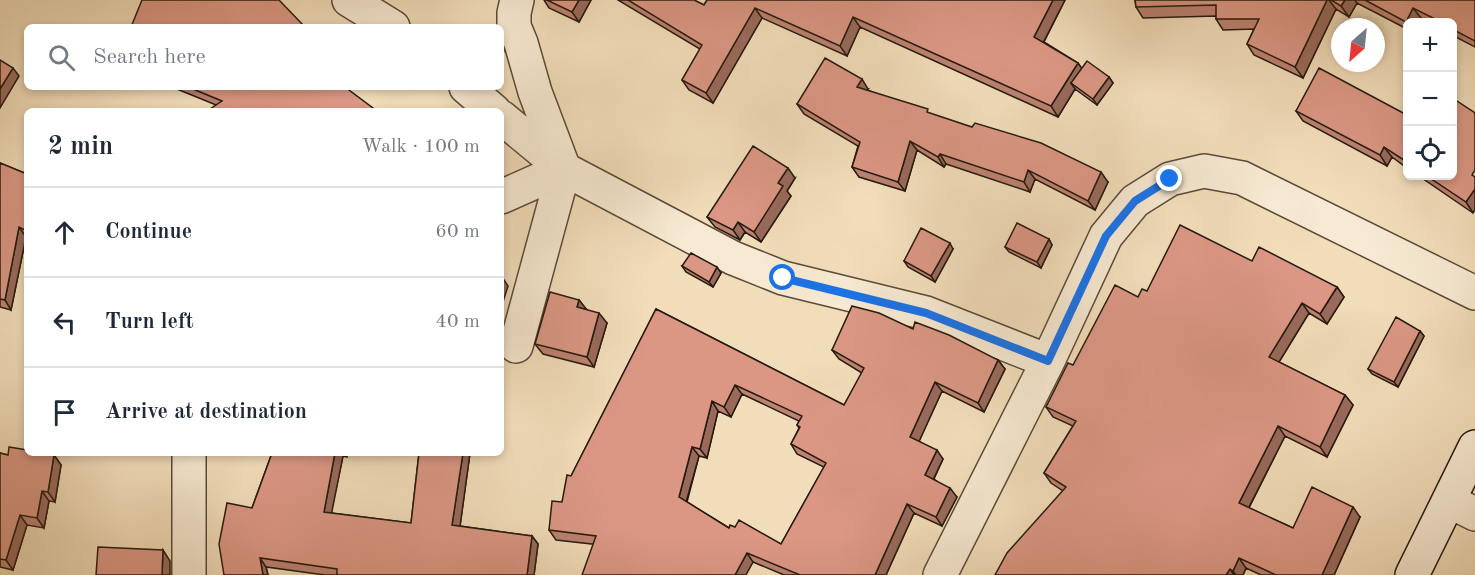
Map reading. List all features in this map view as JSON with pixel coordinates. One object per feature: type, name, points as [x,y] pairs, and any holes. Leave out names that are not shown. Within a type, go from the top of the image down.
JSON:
[{"type":"street","points":[[349,0],[388,24]]},
{"type":"street","points":[[516,346],[564,169],[535,92],[514,26],[517,0]]},
{"type":"street","points":[[470,90],[490,108]]},
{"type":"street","points":[[504,119],[564,169],[733,258],[783,278],[926,313],[1048,361]]},
{"type":"street","points":[[504,196],[564,169]]},
{"type":"street","points":[[940,575],[1048,361],[1106,236],[1135,201],[1170,179],[1204,171],[1242,178],[1475,292]]},
{"type":"street","points":[[1412,575],[1462,507],[1475,447]]},
{"type":"street","points":[[189,456],[189,575]]},
{"type":"building","points":[[142,0],[279,0],[302,24],[132,24]]},
{"type":"building","points":[[547,0],[579,0],[572,12]]},
{"type":"building","points":[[628,0],[694,0],[704,5],[707,0],[1053,0],[1034,37],[1078,63],[1051,106],[853,17],[840,46],[755,8],[706,93],[682,80],[702,45]]},
{"type":"building","points":[[1135,0],[1327,0],[1295,67],[1247,44],[1259,19],[1216,19],[1216,5],[1136,7]]},
{"type":"building","points":[[1331,0],[1345,0],[1341,6]]},
{"type":"building","points":[[1365,0],[1475,0],[1475,41],[1457,32],[1457,18],[1433,18],[1413,8],[1408,18],[1403,18],[1403,20]]},
{"type":"building","points":[[825,58],[862,79],[857,87],[928,109],[927,112],[972,127],[975,123],[1041,143],[1101,172],[1088,201],[1028,170],[1024,182],[940,154],[938,157],[910,141],[898,182],[852,167],[860,142],[797,104]]},
{"type":"building","points":[[0,60],[13,68],[0,89]]},
{"type":"building","points":[[1087,61],[1109,77],[1093,99],[1071,83]]},
{"type":"building","points":[[1319,68],[1403,113],[1403,159],[1384,147],[1380,155],[1296,111]]},
{"type":"building","points":[[195,90],[349,90],[373,108],[212,108],[222,101]]},
{"type":"building","points":[[1457,101],[1475,113],[1475,170],[1472,175],[1475,177],[1475,189],[1466,202],[1433,180],[1457,180]]},
{"type":"building","points":[[753,146],[788,168],[778,183],[783,186],[754,232],[738,222],[733,230],[707,217]]},
{"type":"building","points":[[0,163],[24,173],[24,230],[19,227],[5,300],[0,299]]},
{"type":"building","points":[[1017,223],[1049,239],[1037,262],[1005,247]]},
{"type":"building","points":[[1180,225],[1252,261],[1259,247],[1337,287],[1320,314],[1302,303],[1269,357],[1345,395],[1320,447],[1278,426],[1239,503],[1293,528],[1312,487],[1353,507],[1322,575],[1276,575],[1239,558],[1233,571],[1230,569],[1226,575],[995,575],[1007,553],[1066,487],[1044,473],[1076,421],[1046,407],[1068,363],[1073,365],[1115,285],[1138,297],[1142,289],[1147,291]]},
{"type":"building","points":[[921,228],[950,243],[931,276],[904,261]]},
{"type":"building","points":[[691,253],[717,267],[709,282],[682,266]]},
{"type":"building","points":[[550,292],[579,300],[577,307],[599,313],[587,357],[535,344]]},
{"type":"building","points":[[852,306],[879,313],[913,329],[915,322],[949,335],[998,360],[978,403],[935,382],[910,437],[937,450],[925,475],[950,488],[936,517],[907,504],[875,575],[800,575],[747,553],[735,575],[582,575],[596,536],[549,530],[552,501],[562,502],[567,475],[571,476],[656,309],[844,405],[864,368],[832,350]],"holes":[[[735,385],[802,416],[797,425],[800,427],[791,444],[826,463],[781,544],[739,520],[735,527],[730,525],[729,528],[679,497],[692,447],[700,449],[712,401],[724,407]]]},
{"type":"building","points":[[1396,317],[1420,331],[1394,382],[1368,369]]},
{"type":"building","points":[[9,447],[24,450],[24,456],[54,456],[48,492],[42,491],[37,518],[20,515],[6,560],[0,559],[0,453],[8,455]]},
{"type":"building","points":[[271,456],[334,456],[324,512],[411,523],[419,456],[463,456],[452,525],[532,536],[527,575],[337,575],[337,569],[260,558],[263,575],[224,575],[219,544],[227,503],[252,508]]},
{"type":"building","points":[[98,547],[163,550],[162,575],[96,575]]},
{"type":"route","points":[[783,278],[926,313],[1048,361],[1106,236],[1135,201],[1170,179]]}]
